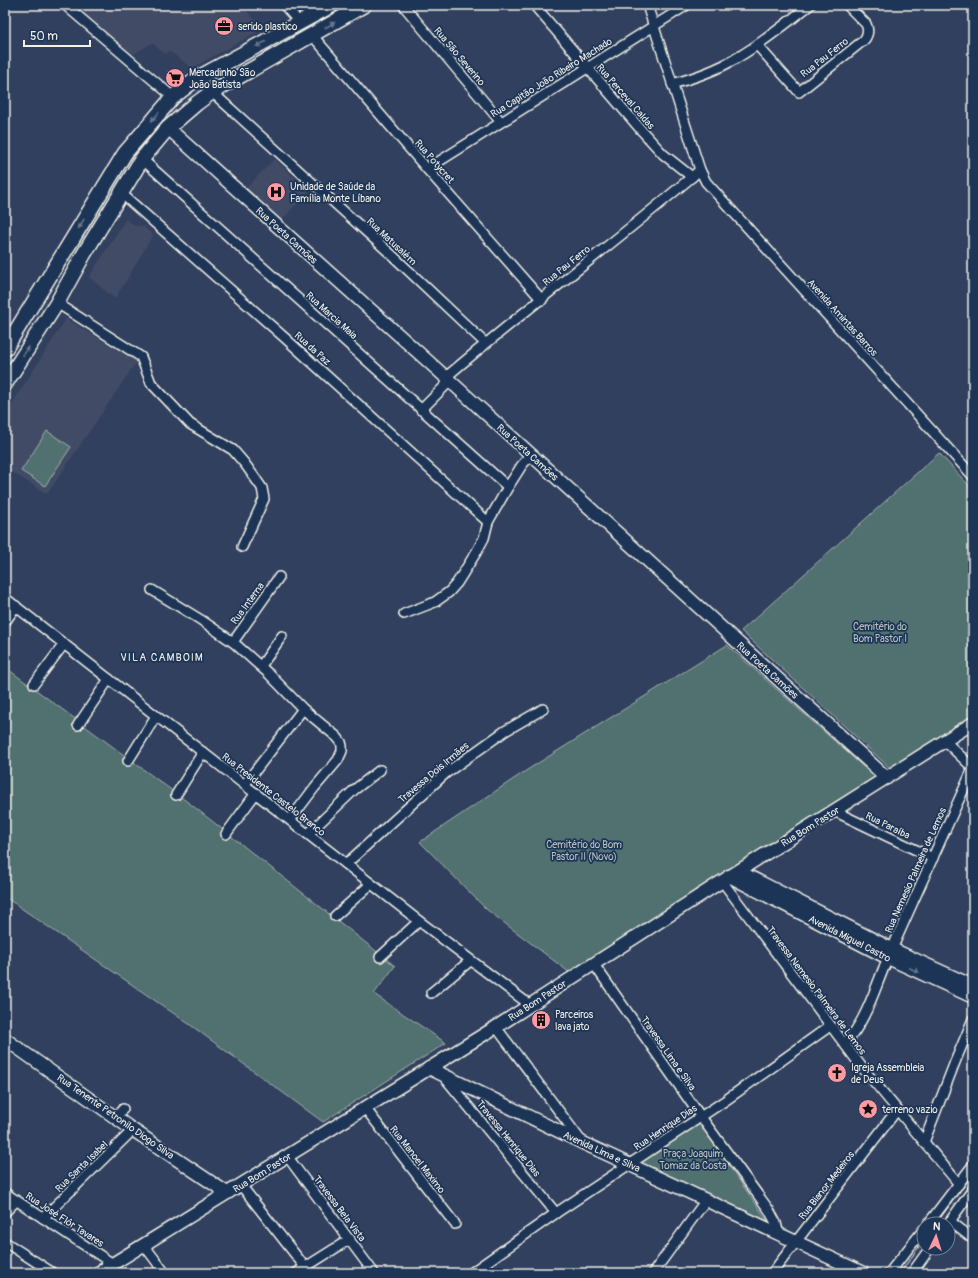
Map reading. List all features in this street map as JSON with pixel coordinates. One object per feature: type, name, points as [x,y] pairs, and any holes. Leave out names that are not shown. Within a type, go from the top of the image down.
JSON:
[{"type":"main road","points":[[5,349],[125,153],[172,98],[196,78],[332,5]]},
{"type":"main road","points":[[5,384],[57,303],[84,254],[142,159],[168,128],[212,92],[364,5]]},
{"type":"main road","name":"Rua Poeta Camões","points":[[168,128],[448,379],[887,778]]},
{"type":"main road","points":[[69,244],[84,254]]},
{"type":"main road","name":"Rua Bom Pastor","points":[[98,1273],[496,1027],[593,963],[973,723]]},
{"type":"main road","name":"Avenida Miguel Castro","points":[[730,876],[766,890],[973,997]]},
{"type":"main road","name":"Avenida Miguel Castro","points":[[890,954],[973,986]]},
{"type":"main road","name":"Rua Tenente Petronilo Diogo Silva","points":[[6,1042],[120,1113],[133,1130],[227,1193]]},
{"type":"main road","name":"Avenida Lima e Silva","points":[[429,1068],[583,1143],[863,1273]]},
{"type":"street","points":[[65,5],[172,98]]},
{"type":"street","points":[[284,5],[300,23]]},
{"type":"street","name":"Rua São Severino","points":[[403,5],[501,122]]},
{"type":"street","name":"Rua Perceval Caldas","points":[[534,5],[663,154],[692,177]]},
{"type":"street","points":[[647,5],[700,170]]},
{"type":"street","name":"Rua Capitão João Ribeiro Machado","points":[[427,169],[653,25],[687,5]]},
{"type":"street","points":[[672,84],[715,70],[736,59],[810,5]]},
{"type":"street","name":"Rua Pau Ferro","points":[[757,45],[798,92],[864,40],[867,36],[868,27],[847,5]]},
{"type":"street","name":"Rua Potycret","points":[[312,35],[542,300]]},
{"type":"street","name":"Rua Matusalém","points":[[212,92],[393,256],[485,344]]},
{"type":"street","name":"Rua Marcia Maia","points":[[142,159],[508,487]]},
{"type":"street","name":"Rua Pau Ferro","points":[[421,410],[448,379],[485,344],[542,300],[700,170]]},
{"type":"street","name":"Avenida Amintas Barros","points":[[700,170],[706,182],[971,472]]},
{"type":"street","name":"Rua da Paz","points":[[121,193],[285,338],[488,522]]},
{"type":"street","points":[[57,303],[141,357],[151,383],[190,424],[233,450],[245,464],[262,488],[264,499],[242,547]]},
{"type":"street","points":[[404,614],[435,602],[449,592],[457,583],[481,545],[488,522],[508,487],[522,465],[531,455]]},
{"type":"street","name":"Rua Interna","points":[[233,642],[279,577]]},
{"type":"street","points":[[152,590],[201,620],[233,642],[261,666],[303,709],[341,742],[342,751],[338,760],[290,820]]},
{"type":"street","name":"Rua Presidente Castelo Branco","points":[[5,598],[245,784],[371,884],[530,1005]]},
{"type":"street","points":[[5,622],[16,606]]},
{"type":"street","points":[[261,666],[282,636]]},
{"type":"street","points":[[34,684],[64,644]]},
{"type":"street","points":[[78,725],[109,679]]},
{"type":"street","points":[[245,784],[303,709]]},
{"type":"street","name":"Travessa Dois Irmães","points":[[346,864],[446,773],[506,731],[543,709]]},
{"type":"street","points":[[128,760],[156,716]]},
{"type":"street","points":[[945,741],[973,769]]},
{"type":"street","points":[[176,795],[203,752]]},
{"type":"street","name":"Rua Nemesio Palmeira de Lemos","points":[[844,1044],[857,1028],[868,1007],[890,954],[973,769]]},
{"type":"street","points":[[308,834],[354,790],[380,770]]},
{"type":"street","points":[[226,834],[256,793]]},
{"type":"street","name":"Rua Paraíba","points":[[834,811],[933,858]]},
{"type":"street","name":"Travessa Nemesio Palmeira de Lemos","points":[[730,876],[830,1026],[897,1110],[959,1184]]},
{"type":"street","points":[[335,916],[371,884]]},
{"type":"street","points":[[380,957],[419,921]]},
{"type":"street","points":[[431,993],[470,960]]},
{"type":"street","name":"Travessa Lima e Silva","points":[[593,963],[701,1117],[769,1210],[776,1223],[779,1235]]},
{"type":"street","points":[[924,1142],[973,1019]]},
{"type":"street","name":"Rua Henrique Dias","points":[[471,1273],[556,1213],[701,1117],[830,1026]]},
{"type":"street","points":[[496,1027],[583,1143]]},
{"type":"street","name":"Travessa Henrique Dias","points":[[445,1077],[556,1213]]},
{"type":"street","name":"Rua Manoel Maximo","points":[[365,1108],[455,1224]]},
{"type":"street","name":"Rua Bianor Medeiros","points":[[772,1273],[897,1110]]},
{"type":"street","name":"Rua Santa Isabel","points":[[43,1218],[133,1130]]},
{"type":"street","name":"Travessa Bela Vista","points":[[287,1156],[374,1273]]},
{"type":"street","points":[[934,1216],[973,1165]]},
{"type":"street","points":[[240,1184],[305,1267]]},
{"type":"street","points":[[954,1216],[973,1189]]},
{"type":"street","name":"Rua José Flôr Tavares","points":[[5,1193],[113,1264]]},
{"type":"street","points":[[652,1273],[706,1200]]},
{"type":"street","points":[[5,1212],[16,1201]]},
{"type":"street","points":[[956,1228],[973,1239]]},
{"type":"street","points":[[889,1273],[916,1238]]},
{"type":"street","points":[[296,1273],[350,1239]]},
{"type":"street","points":[[5,1242],[53,1273]]},
{"type":"street","points":[[144,1245],[165,1273]]},
{"type":"street","points":[[912,1273],[924,1256]]},
{"type":"shaded area","points":[[73,5],[240,5],[264,28],[192,68],[169,51],[165,54],[152,43],[130,56]]},
{"type":"shaded area","name":"Unidade de Saúde da Família Monte Líbano","points":[[274,159],[309,191],[278,224],[243,192]]},
{"type":"shaded area","points":[[126,219],[135,226],[143,226],[153,235],[115,299],[89,277]]},
{"type":"shaded area","points":[[66,319],[137,361],[47,494],[5,468],[5,415]]},
{"type":"green space","points":[[47,431],[71,447],[45,486],[21,471]]},
{"type":"green space","name":"Cemitério do Bom Pastor I","points":[[939,453],[973,490],[973,718],[891,769],[741,631]]},
{"type":"green space","name":"Cemitério do Bom Pastor II (Novo)","points":[[727,645],[878,780],[570,973],[486,909],[420,842],[527,770]]},
{"type":"green space","points":[[5,667],[193,806],[395,966],[374,994],[446,1043],[323,1122],[189,1024],[5,897]]},
{"type":"green space","name":"Praça Joaquim Tomaz da Costa","points":[[700,1124],[769,1223],[639,1162]]},
{"type":"tram line","points":[[942,1216],[973,1173]]},
{"type":"tram line","points":[[900,1273],[916,1251]]},
{"type":"place","name":"serido plastico","points":[[224,26]]},
{"type":"place","name":"Mercadinho São João Batista","points":[[175,78]]},
{"type":"place","name":"Unidade de Saúde da Família Monte Líbano","points":[[276,192]]},
{"type":"place","name":"Parceiros lava jato","points":[[541,1020]]},
{"type":"place","name":"Igreja Assembleia de Deus","points":[[837,1073]]},
{"type":"place","name":"terreno vazio","points":[[868,1109]]},
{"type":"district","name":"VILA CAMBOIM","points":[[162,657]]}]
